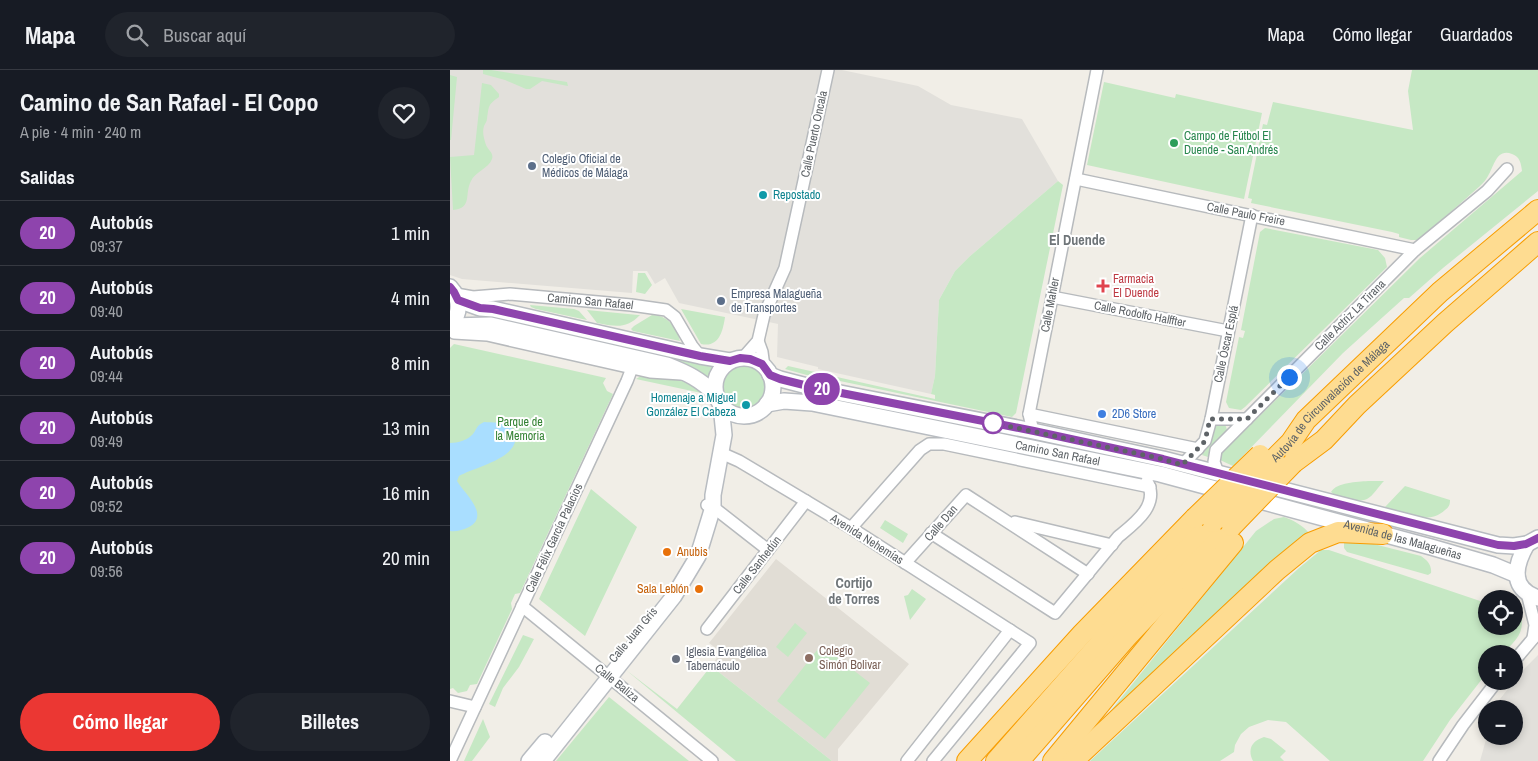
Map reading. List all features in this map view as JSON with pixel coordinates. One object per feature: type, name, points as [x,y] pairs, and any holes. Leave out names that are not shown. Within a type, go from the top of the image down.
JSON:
[{"type":"highway","name":"Autovía de Circunvalación de Málaga","points":[[1283,461],[1291,442],[1306,420],[1440,292],[1538,210]]},
{"type":"highway","name":"Autovía de Circunvalación de Málaga","points":[[996,761],[1116,625],[1221,524],[1283,461],[1324,440],[1357,405],[1445,323],[1538,242]]},
{"type":"highway","points":[[967,761],[1082,634],[1221,524],[1283,461]]},
{"type":"highway","name":"Autovía de Circunvalación de Málaga","points":[[1019,761],[1126,638],[1221,524]]},
{"type":"highway","points":[[1053,761],[1213,566],[1221,524]]},
{"type":"highway","points":[[1073,761],[1277,570],[1310,543],[1338,532],[1383,534]]},
{"type":"main road","points":[[450,326],[458,314],[455,294]]},
{"type":"main road","name":"Camino San Rafael","points":[[455,294],[480,308],[493,309],[700,356],[737,360]]},
{"type":"main road","points":[[450,326],[491,324],[667,365],[692,375],[707,386],[718,400],[730,412],[740,416],[754,414],[767,404],[772,389],[767,371],[755,360],[737,360],[722,368],[716,378],[715,385],[718,400]]},
{"type":"main road","name":"Camino San Rafael","points":[[767,371],[780,379],[816,388],[1034,431],[1163,459],[1295,492]]},
{"type":"main road","name":"Calle Juan Gris","points":[[543,761],[667,594],[690,556],[711,502],[721,454],[724,435],[718,400]]},
{"type":"main road","name":"Camino San Rafael","points":[[767,404],[784,400],[812,403],[1140,469],[1288,508]]},
{"type":"main road","points":[[724,435],[740,416]]},
{"type":"main road","name":"Avenida de las Malagueñas","points":[[1295,492],[1498,545],[1514,546],[1532,541]]},
{"type":"main road","name":"Avenida de las Malagueñas","points":[[1288,508],[1493,565],[1517,575],[1517,565],[1532,541]]},
{"type":"main road","points":[[1517,575],[1519,584],[1533,595]]},
{"type":"main road","name":"Calle Juan Gris","points":[[530,761],[606,674]]},
{"type":"street","name":"Calle Puerto Oncala","points":[[767,371],[758,341],[764,315],[785,268],[828,70]]},
{"type":"street","name":"Calle Mahler","points":[[1034,431],[1029,414],[1097,70]]},
{"type":"street","name":"Calle Actriz La Tirana","points":[[1218,473],[1214,462],[1216,450],[1229,436],[1415,250],[1487,191],[1507,170]]},
{"type":"street","name":"Calle Paulo Freire","points":[[1076,179],[1415,250]]},
{"type":"street","name":"Calle Óscar Esplá","points":[[1182,465],[1205,441],[1252,216]]},
{"type":"street","name":"Camino San Rafael","points":[[455,294],[472,297],[510,294],[666,310],[675,317],[700,356]]},
{"type":"street","name":"Calle Rodolfo Halffter","points":[[1052,297],[1228,331]]},
{"type":"street","points":[[450,332],[487,335],[650,372],[692,375]]},
{"type":"street","name":"Calle Puerto Oncala","points":[[737,360],[758,341]]},
{"type":"street","name":"Calle Félix García Palacios","points":[[450,761],[632,368]]},
{"type":"street","points":[[1029,414],[1198,448]]},
{"type":"street","points":[[1210,419],[1247,419]]},
{"type":"street","points":[[1227,419],[1230,428],[1229,436]]},
{"type":"street","name":"Camino San Rafael","points":[[851,528],[920,450],[929,444],[944,444],[1150,487]]},
{"type":"street","name":"Avenida Nehemías","points":[[721,454],[739,461],[851,528],[1030,643],[933,761]]},
{"type":"street","points":[[932,533],[1055,612],[1118,537],[1131,527],[1147,509],[1152,496],[1150,487],[1140,469]]},
{"type":"street","name":"Calle Dan","points":[[905,563],[966,495],[1088,574]]},
{"type":"street","name":"Calle Sanhedún","points":[[707,629],[806,501]]},
{"type":"street","points":[[711,502],[768,550]]},
{"type":"street","name":"Calle Dan","points":[[1006,520],[1112,544]]},
{"type":"street","points":[[1523,650],[1535,636],[1533,595]]},
{"type":"street","name":"Calle Baliza","points":[[522,606],[712,761]]},
{"type":"street","points":[[907,761],[1010,630]]},
{"type":"street","points":[[1439,761],[1489,690]]},
{"type":"street","points":[[451,704],[475,707]]},
{"type":"shaded area","points":[[450,70],[842,70],[918,86],[951,105],[1022,119],[1058,181],[955,271],[939,300],[935,376],[931,394],[818,369],[818,367],[777,357],[778,324],[679,303],[665,278],[655,284],[647,271],[633,271],[632,293],[462,279],[450,275]]},
{"type":"shaded area","name":"Colegio Simón Bolivar","points":[[776,559],[909,664],[838,749],[838,761],[832,761],[711,666],[721,652],[709,643]]},
{"type":"shaded area","points":[[1538,655],[1538,761],[1480,761],[1484,745],[1523,745],[1523,700],[1499,700],[1507,690],[1523,690],[1523,670]]},
{"type":"green space","points":[[483,70],[567,82],[568,86],[542,81],[530,89],[526,89],[505,80],[483,74]]},
{"type":"green space","points":[[1412,70],[1538,70],[1538,191],[1409,298],[1404,298],[1343,353],[1233,466],[1220,460],[1220,455],[1420,258],[1522,171],[1521,163],[1517,157],[1507,153],[1499,156],[1482,184],[1419,240],[1399,237],[1399,234],[1392,232],[1251,203],[1252,199],[1248,198],[1263,124],[1267,125],[1273,102],[1413,130],[1408,91]]},
{"type":"green space","points":[[450,75],[457,77],[451,140],[450,140]]},
{"type":"green space","name":"Campo de Fútbol El Duende - San Andrés","points":[[1104,82],[1175,98],[1176,94],[1262,113],[1244,199],[1087,165]]},
{"type":"green space","points":[[482,83],[491,85],[499,94],[499,97],[489,106],[487,120],[483,128],[487,147],[492,153],[492,159],[471,181],[466,203],[459,209],[453,210],[450,157],[474,155]]},
{"type":"green space","points":[[1058,181],[1063,185],[1016,413],[1012,417],[814,377],[785,369],[788,366],[935,399],[935,395],[931,394],[935,376],[939,300],[955,271]]},
{"type":"green space","points":[[1265,228],[1378,250],[1385,258],[1387,267],[1241,410],[1229,408],[1226,402],[1239,337],[1243,338],[1245,331],[1241,330],[1260,232]]},
{"type":"green space","points":[[638,273],[645,273],[652,285],[645,294],[636,292]]},
{"type":"green space","points":[[530,305],[574,309],[579,311],[587,320],[536,309]]},
{"type":"green space","points":[[681,309],[725,317],[723,328],[716,341],[707,345],[701,344]]},
{"type":"green space","points":[[587,310],[640,315],[630,323],[614,326],[597,323]]},
{"type":"green space","points":[[652,315],[667,320],[674,327],[680,341],[631,329]]},
{"type":"green space","name":"Parque de la Memoria","points":[[454,344],[606,378],[603,383],[607,391],[613,394],[520,593],[515,594],[511,603],[512,609],[477,684],[470,685],[467,691],[458,693],[453,688],[450,689],[450,348]]},
{"type":"green space","points":[[667,354],[704,363],[712,367],[708,379],[666,358]]},
{"type":"green space","points":[[744,366],[759,372],[765,387],[759,402],[744,408],[729,402],[723,387],[729,372]]},
{"type":"green space","points":[[644,374],[685,378],[706,394],[636,379]]},
{"type":"green space","points":[[1219,422],[1224,424],[1227,430],[1210,451],[1208,457],[1202,455],[1211,442],[1215,425]]},
{"type":"green space","points":[[1384,481],[1367,499],[1359,501],[1348,500],[1338,497],[1331,492],[1342,484]]},
{"type":"green space","points":[[1405,486],[1450,500],[1449,506],[1438,515],[1424,518],[1385,507]]},
{"type":"green space","points":[[591,489],[637,527],[585,636],[539,599]]},
{"type":"green space","points":[[1284,517],[1292,520],[1310,534],[1079,750],[1256,531],[1274,519]]},
{"type":"green space","points":[[885,520],[908,534],[903,543],[880,528]]},
{"type":"green space","points":[[1347,540],[1362,541],[1421,556],[1429,563],[1431,573],[1428,575],[1347,552],[1344,548],[1344,543]]},
{"type":"green space","points":[[1321,550],[1329,550],[1478,600],[1478,635],[1518,635],[1511,645],[1478,645],[1478,684],[1450,720],[1423,761],[1330,761],[1286,722],[1268,720],[1249,727],[1241,734],[1235,745],[1234,752],[1220,761],[1090,761],[1299,568]]},
{"type":"green space","points":[[912,589],[926,599],[910,620],[904,596],[908,595]]},
{"type":"green space","points":[[795,623],[807,633],[788,657],[776,647]]},
{"type":"green space","points":[[523,635],[534,639],[519,667],[503,688],[495,707],[489,704]]},
{"type":"green space","points":[[821,645],[870,683],[825,739],[777,701]]},
{"type":"green space","points":[[711,666],[832,761],[736,761],[626,670],[677,709]]},
{"type":"green space","points":[[609,697],[689,761],[556,761]]},
{"type":"green space","points":[[483,719],[490,737],[472,761],[464,761]]},
{"type":"green space","points":[[1264,737],[1271,739],[1286,751],[1280,757],[1284,761],[1253,761],[1250,753],[1252,746],[1256,741]]},
{"type":"water","points":[[484,422],[510,427],[515,434],[515,442],[511,449],[495,461],[459,476],[457,481],[473,504],[477,516],[475,522],[469,527],[460,531],[450,531],[450,443],[468,438]]},
{"type":"bus line","name":"20","points":[[450,287],[458,300],[480,308],[493,309],[700,356],[730,361],[740,358],[755,360],[762,364],[770,375],[816,388],[1034,431],[1163,459],[1498,545],[1514,546],[1526,544],[1538,538]]},
{"type":"place","name":"Campo de Fútbol El Duende - San Andrés","points":[[1174,143]]},
{"type":"place","name":"Colegio Oficial de Médicos de Málaga","points":[[532,166]]},
{"type":"place","name":"Repostado","points":[[763,195]]},
{"type":"place","name":"Farmacia El Duende","points":[[1103,286]]},
{"type":"place","name":"Empresa Malagueña de Transportes","points":[[721,301]]},
{"type":"place","name":"Homenaje a Miguel González El Cabeza","points":[[746,405]]},
{"type":"place","name":"2D6 Store","points":[[1102,414]]},
{"type":"place","name":"Anubis","points":[[667,552]]},
{"type":"place","name":"Sala Leblón","points":[[699,589]]},
{"type":"place","name":"Colegio Simón Bolivar","points":[[809,658]]},
{"type":"place","name":"Iglesia Evangélica Tabernáculo","points":[[676,659]]},
{"type":"district","name":"El Duende","points":[[1077,240]]},
{"type":"district","name":"Cortijo de Torres","points":[[854,592]]},
{"type":"route","points":[[993,423],[1163,459],[1182,465],[1205,441],[1210,419],[1247,419],[1289,377]]}]
